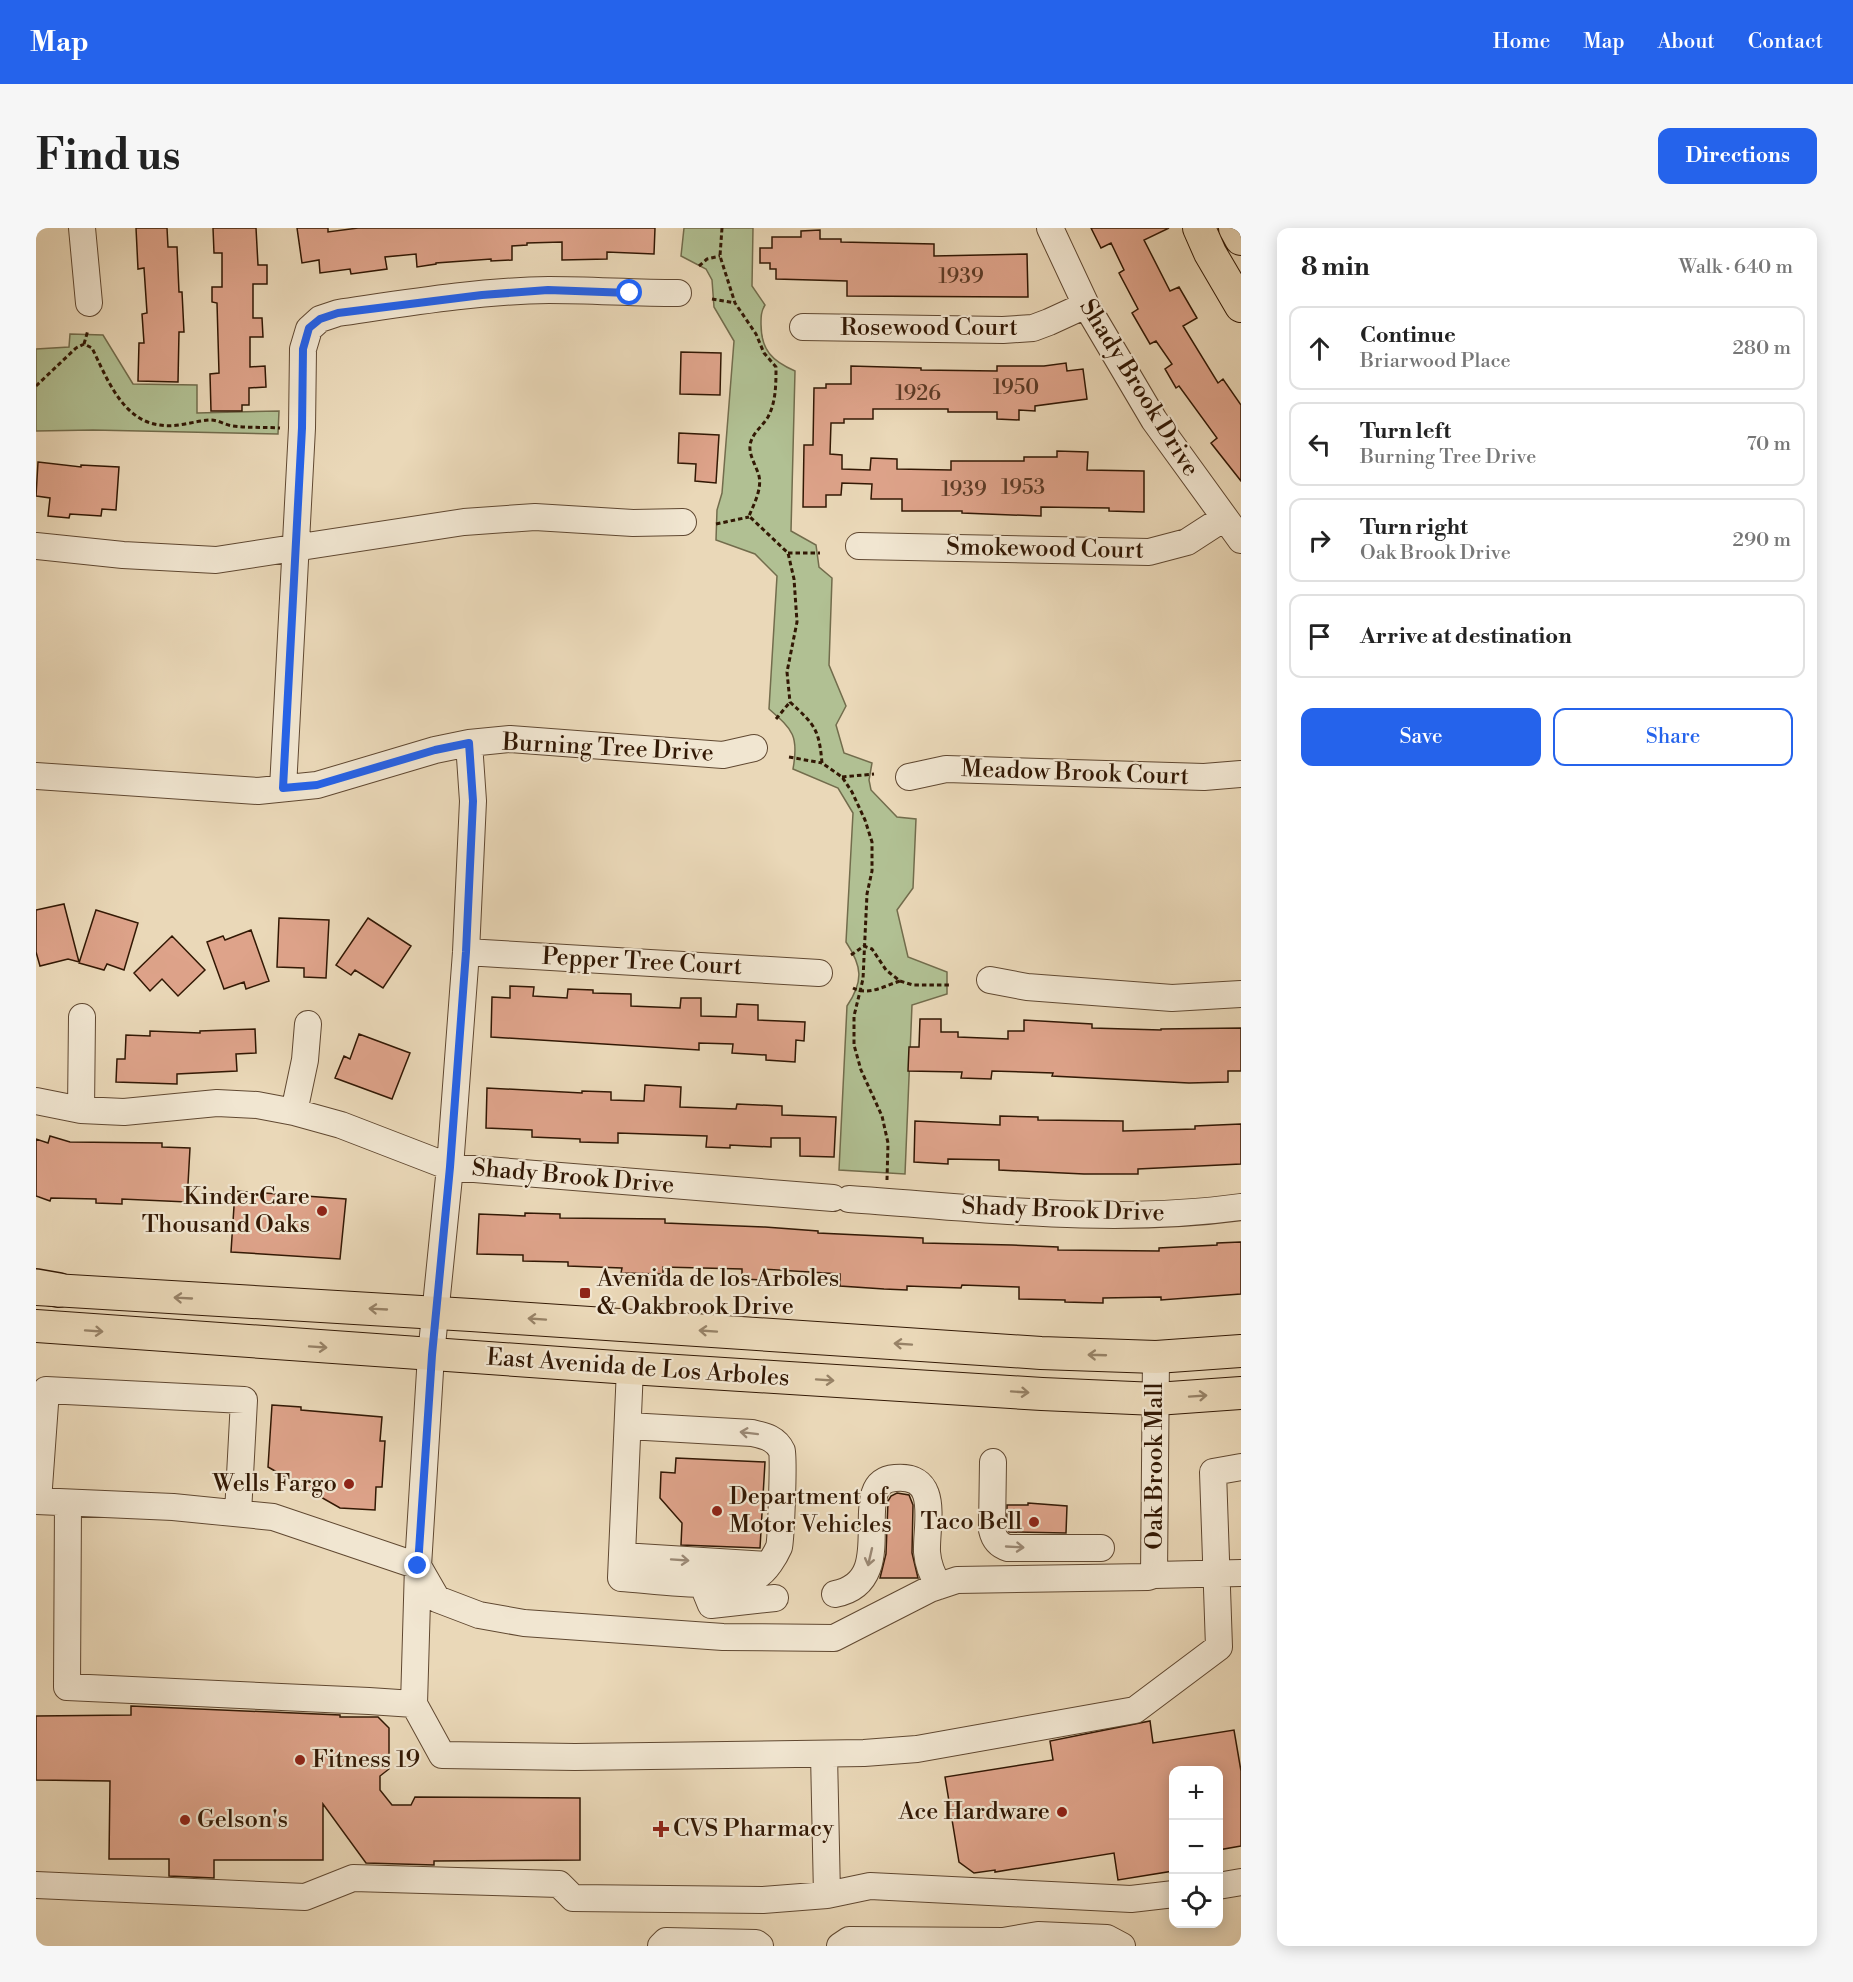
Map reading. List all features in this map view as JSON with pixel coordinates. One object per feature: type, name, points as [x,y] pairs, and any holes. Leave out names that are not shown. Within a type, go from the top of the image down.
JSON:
[{"type":"main road","points":[[1199,228],[1210,253],[1241,306]]},
{"type":"main road","points":[[1235,228],[1241,239]]},
{"type":"main road","name":"East Avenida de Los Arboles","points":[[44,1288],[1041,1353],[1156,1357],[1241,1351]]},
{"type":"main road","name":"East Avenida de Los Arboles","points":[[36,1326],[630,1368],[1156,1399],[1241,1393]]},
{"type":"street","points":[[82,228],[89,303]]},
{"type":"street","name":"Shady Brook Drive","points":[[1050,228],[1086,305],[1154,420],[1241,540]]},
{"type":"street","points":[[283,788],[302,428],[303,349],[309,328],[320,319],[349,311],[482,295],[548,290],[678,293]]},
{"type":"street","name":"Rosewood Court","points":[[803,327],[1003,330],[1032,328],[1086,305]]},
{"type":"street","points":[[36,546],[123,555],[216,560],[464,522],[535,517],[633,523],[683,522]]},
{"type":"street","name":"Smokewood Court","points":[[859,546],[1149,552],[1186,542],[1224,518]]},
{"type":"street","name":"Burning Tree Drive","points":[[36,776],[258,791],[317,785],[435,750],[469,743],[510,739],[723,754],[754,748]]},
{"type":"street","points":[[469,743],[473,801],[466,952],[450,1167],[432,1355],[418,1566],[414,1704],[442,1755],[575,1757],[824,1754],[917,1749],[1135,1710],[1219,1647],[1229,1574],[1213,1472],[1241,1467]]},
{"type":"street","name":"Meadow Brook Court","points":[[909,777],[946,769],[1204,777],[1241,774]]},
{"type":"street","name":"Pepper Tree Court","points":[[466,952],[819,973]]},
{"type":"street","points":[[990,980],[1027,987],[1172,998],[1241,994]]},
{"type":"street","points":[[81,1110],[82,1017]]},
{"type":"street","points":[[294,1112],[305,1060],[308,1024]]},
{"type":"street","name":"Shady Brook Drive","points":[[36,1101],[81,1110],[124,1112],[217,1103],[257,1106],[294,1112],[341,1125],[450,1167],[1056,1214],[1120,1215],[1207,1212],[1241,1207]]},
{"type":"street","name":"Oak Brook Mall","points":[[1154,1575],[1156,1357]]},
{"type":"street","points":[[622,1567],[630,1368]]},
{"type":"street","points":[[238,1513],[244,1401],[46,1390],[37,1501],[163,1507],[273,1517],[418,1566],[437,1599],[479,1615],[524,1623],[723,1637],[834,1638],[880,1613],[957,1580],[1229,1574]]},
{"type":"street","points":[[622,1567],[702,1583],[721,1584],[744,1581],[758,1576],[768,1565],[779,1545],[783,1452],[772,1438],[752,1433],[628,1426]]},
{"type":"street","points":[[993,1462],[992,1530],[993,1537],[998,1543],[1008,1548],[1101,1548]]},
{"type":"street","points":[[835,1594],[854,1588],[864,1578],[872,1549],[873,1494],[881,1482],[894,1478],[913,1479],[918,1482],[925,1479],[933,1480],[942,1492],[940,1508],[929,1525],[927,1553],[931,1574],[939,1586]]},
{"type":"street","points":[[68,1503],[67,1687],[414,1704]]},
{"type":"street","points":[[622,1567],[768,1565]]},
{"type":"street","points":[[702,1583],[711,1605],[775,1598]]},
{"type":"street","points":[[824,1754],[827,1895]]},
{"type":"street","points":[[36,1885],[305,1897],[353,1878],[559,1884],[573,1898],[763,1900],[827,1895],[870,1886],[1131,1899],[1169,1894]]},
{"type":"street","points":[[1223,1885],[1241,1882]]},
{"type":"street","points":[[840,1946],[849,1940],[1003,1941],[1038,1935],[1107,1938],[1122,1946]]},
{"type":"street","points":[[661,1946],[666,1941],[756,1943],[760,1946]]},
{"type":"path","points":[[722,228],[720,256],[735,303],[756,334],[764,353],[776,367],[773,404],[768,417],[750,443],[750,453],[760,478],[758,495],[749,516]]},
{"type":"path","points":[[699,266],[707,259],[720,256]]},
{"type":"path","points":[[712,299],[735,303]]},
{"type":"path","points":[[36,386],[76,348],[84,344],[88,330]]},
{"type":"path","points":[[84,344],[92,348],[119,397],[130,410],[147,422],[160,426],[215,420],[230,426],[283,428]]},
{"type":"path","points":[[716,524],[749,516]]},
{"type":"path","points":[[749,516],[788,553],[798,609],[788,672],[790,702],[776,719]]},
{"type":"path","points":[[788,553],[820,553]]},
{"type":"path","points":[[790,702],[809,719],[819,738],[822,763]]},
{"type":"path","points":[[789,757],[822,763],[842,777],[856,801],[872,842],[872,871],[867,894],[863,980],[854,1016],[854,1046],[861,1070],[882,1116],[888,1143],[888,1180]]},
{"type":"path","points":[[842,777],[873,774]]},
{"type":"path","points":[[851,955],[864,946]]},
{"type":"path","points":[[864,946],[872,949],[886,969],[900,981],[913,985],[949,985]]},
{"type":"path","points":[[853,988],[860,991],[873,991],[900,981]]},
{"type":"green space","points":[[684,228],[753,228],[752,286],[765,305],[761,319],[763,341],[774,359],[795,371],[791,531],[816,545],[819,567],[832,578],[829,665],[846,706],[836,725],[844,753],[872,763],[869,780],[871,790],[897,817],[916,819],[913,888],[897,910],[908,957],[947,972],[947,994],[912,1005],[905,1174],[839,1170],[847,1006],[856,989],[859,974],[858,966],[846,942],[853,813],[838,788],[793,769],[795,749],[792,734],[769,709],[777,576],[755,554],[716,540],[734,341],[714,307],[712,280],[706,269],[681,256]]},
{"type":"green space","points":[[70,334],[103,335],[133,384],[197,385],[197,413],[279,411],[278,434],[36,431],[36,349],[69,347]]},
{"type":"building","points":[[136,228],[167,228],[168,247],[177,247],[184,332],[179,332],[178,382],[138,381],[139,343],[144,343],[142,314],[147,313],[144,268],[138,269]]},
{"type":"building","points":[[213,228],[256,228],[258,265],[267,265],[267,284],[253,284],[253,318],[262,318],[263,337],[250,337],[250,367],[265,366],[266,387],[249,388],[249,405],[242,405],[242,411],[211,411],[210,374],[219,373],[217,303],[212,302],[212,287],[222,287],[222,253],[214,253]]},
{"type":"building","points":[[297,228],[328,228],[328,232],[358,228],[655,228],[654,254],[607,252],[607,259],[562,260],[562,242],[527,243],[527,245],[512,246],[512,260],[491,261],[491,259],[436,263],[417,267],[416,254],[385,257],[387,269],[351,274],[350,269],[320,273],[319,260],[302,263]]},
{"type":"building","points":[[1091,228],[1169,228],[1144,240],[1170,291],[1179,287],[1197,318],[1183,326],[1218,383],[1223,379],[1241,405],[1241,481],[1211,443],[1217,438],[1179,386],[1176,388],[1165,369],[1172,364],[1156,341],[1150,344],[1132,313],[1138,309],[1119,273],[1124,270],[1111,243],[1101,248]]},
{"type":"building","points":[[820,230],[820,239],[841,239],[841,242],[934,244],[934,256],[1027,254],[1028,297],[847,296],[847,281],[776,279],[776,269],[770,269],[770,263],[760,263],[760,248],[772,248],[772,237],[801,237],[801,231]]},
{"type":"building","points":[[681,352],[721,353],[720,395],[680,394]]},
{"type":"building","points":[[1066,363],[1067,371],[1083,369],[1087,399],[1035,406],[1035,411],[1019,410],[1019,420],[997,419],[997,412],[948,412],[948,409],[873,409],[873,419],[844,419],[844,423],[831,423],[830,454],[842,455],[842,469],[870,470],[871,458],[897,459],[897,469],[951,470],[951,461],[1024,461],[1024,457],[1057,457],[1057,451],[1088,452],[1087,470],[1144,471],[1144,512],[1109,511],[1109,508],[1041,507],[1041,516],[962,513],[962,511],[902,511],[902,499],[871,499],[872,484],[842,483],[841,495],[826,495],[826,507],[803,507],[804,445],[813,445],[814,388],[826,388],[826,384],[851,384],[851,366],[997,371],[997,366],[1044,366]]},
{"type":"building","points":[[679,433],[719,435],[716,483],[695,481],[696,464],[678,463]]},
{"type":"building","points":[[38,462],[81,467],[81,465],[119,467],[116,510],[102,509],[101,516],[70,514],[69,518],[48,516],[50,498],[36,496]]},
{"type":"building","points":[[64,904],[79,962],[68,959],[40,966],[36,952],[36,910]]},
{"type":"building","points":[[96,910],[138,923],[124,970],[107,964],[104,970],[79,963]]},
{"type":"building","points":[[279,918],[329,920],[326,978],[304,977],[304,968],[277,967]]},
{"type":"building","points":[[368,918],[411,946],[383,988],[355,970],[351,975],[336,965]]},
{"type":"building","points":[[251,930],[269,981],[246,989],[244,982],[224,989],[207,942],[223,936],[225,940]]},
{"type":"building","points":[[172,936],[205,970],[178,996],[162,979],[150,991],[134,973]]},
{"type":"building","points":[[510,986],[534,987],[533,996],[567,998],[568,989],[593,990],[593,993],[631,994],[631,1006],[680,1008],[681,998],[701,998],[701,1016],[736,1017],[737,1004],[758,1005],[758,1020],[805,1022],[804,1041],[796,1040],[795,1062],[766,1060],[766,1055],[732,1053],[733,1044],[699,1043],[699,1050],[491,1037],[492,997],[510,998]]},
{"type":"building","points":[[920,1019],[941,1019],[941,1032],[958,1032],[958,1037],[1008,1039],[1008,1031],[1024,1031],[1024,1020],[1092,1024],[1092,1028],[1161,1030],[1241,1028],[1241,1071],[1228,1071],[1228,1082],[1189,1083],[992,1071],[991,1079],[961,1078],[962,1072],[908,1071],[909,1047],[919,1047]]},
{"type":"building","points":[[255,1029],[256,1053],[236,1054],[237,1071],[177,1074],[177,1084],[116,1082],[117,1059],[125,1059],[126,1035],[150,1036],[150,1031],[200,1033],[200,1031]]},
{"type":"building","points":[[359,1034],[410,1053],[392,1099],[335,1078],[344,1056],[350,1059]]},
{"type":"building","points":[[645,1085],[681,1087],[680,1107],[736,1109],[737,1104],[782,1106],[782,1115],[836,1117],[834,1157],[800,1156],[800,1138],[771,1138],[771,1147],[730,1145],[730,1148],[706,1147],[707,1136],[618,1133],[618,1143],[580,1142],[580,1139],[532,1137],[532,1130],[486,1128],[487,1088],[582,1093],[582,1091],[611,1092],[611,1100],[644,1101]]},
{"type":"building","points":[[1000,1116],[1038,1117],[1038,1120],[1123,1121],[1123,1131],[1195,1129],[1195,1126],[1241,1124],[1241,1164],[1138,1169],[1138,1174],[1084,1174],[999,1170],[999,1160],[948,1159],[948,1164],[914,1162],[915,1121],[1000,1125]]},
{"type":"building","points":[[50,1136],[70,1142],[162,1143],[162,1147],[190,1148],[187,1202],[122,1199],[122,1204],[96,1203],[96,1199],[51,1198],[50,1201],[36,1196],[36,1139],[48,1143]]},
{"type":"building","points":[[235,1191],[346,1199],[340,1259],[231,1252]]},
{"type":"building","points":[[525,1213],[560,1214],[560,1218],[665,1219],[665,1223],[765,1227],[818,1231],[818,1233],[923,1238],[923,1243],[1058,1247],[1058,1250],[1159,1251],[1159,1248],[1241,1242],[1241,1294],[1161,1300],[1161,1297],[1103,1298],[1103,1303],[1065,1302],[1065,1300],[1019,1299],[1019,1287],[907,1286],[907,1290],[840,1286],[840,1274],[763,1269],[763,1280],[742,1279],[742,1269],[663,1267],[663,1274],[621,1273],[622,1268],[568,1266],[568,1262],[523,1261],[523,1255],[477,1254],[479,1214],[525,1216]]},
{"type":"building","points":[[272,1405],[301,1407],[301,1410],[382,1417],[380,1441],[385,1441],[382,1487],[376,1487],[375,1510],[340,1508],[268,1467]]},
{"type":"building","name":"Department of Motor Vehicles","points":[[676,1458],[765,1462],[760,1548],[681,1545],[682,1523],[660,1498],[661,1472],[675,1473]]},
{"type":"building","points":[[897,1493],[909,1495],[913,1505],[912,1553],[918,1578],[880,1578],[886,1554],[888,1501]]},
{"type":"building","name":"Taco Bell","points":[[1028,1503],[1067,1506],[1066,1533],[1009,1532],[1007,1505],[1028,1505]]},
{"type":"building","points":[[131,1706],[378,1717],[389,1728],[389,1769],[380,1776],[380,1790],[392,1805],[411,1805],[415,1797],[580,1798],[580,1860],[434,1861],[434,1865],[366,1863],[323,1804],[323,1860],[214,1860],[214,1878],[169,1876],[169,1859],[109,1859],[110,1781],[36,1780],[36,1716],[131,1715]]},
{"type":"building","name":"Ace Hardware","points":[[1150,1721],[1153,1743],[1234,1730],[1241,1771],[1241,1846],[1223,1849],[1223,1766],[1169,1766],[1169,1872],[1118,1880],[1114,1853],[995,1872],[995,1870],[974,1873],[959,1862],[945,1777],[1053,1760],[1050,1741]]},
{"type":"place","name":"KinderCare Thousand Oaks","points":[[322,1211]]},
{"type":"place","name":"Avenida de los Arboles & Oakbrook Drive","points":[[585,1293]]},
{"type":"place","name":"Wells Fargo","points":[[349,1484]]},
{"type":"place","name":"Department of Motor Vehicles","points":[[717,1511]]},
{"type":"place","name":"Taco Bell","points":[[1034,1522]]},
{"type":"place","name":"Fitness 19","points":[[300,1760]]},
{"type":"place","name":"Ace Hardware","points":[[1062,1812]]},
{"type":"place","name":"Gelson's","points":[[185,1820]]},
{"type":"place","name":"CVS Pharmacy","points":[[661,1829]]},
{"type":"route","points":[[418,1566],[432,1355],[450,1167],[466,952],[473,801],[469,743],[435,750],[317,785],[283,788],[302,428],[303,349],[309,328],[320,319],[338,313],[482,295],[548,290],[630,293]]}]
